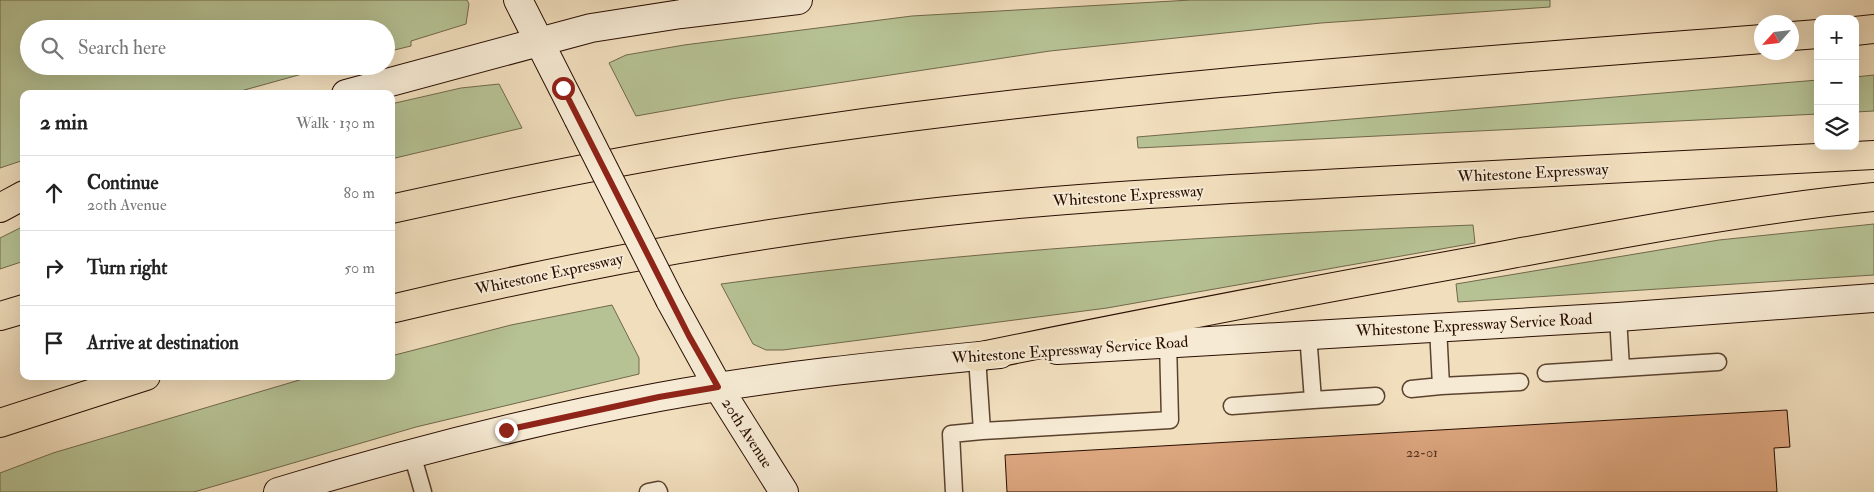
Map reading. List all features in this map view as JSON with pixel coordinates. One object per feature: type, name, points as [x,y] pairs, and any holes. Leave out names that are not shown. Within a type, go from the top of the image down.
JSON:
[{"type":"highway","points":[[1859,31],[1874,30]]},
{"type":"highway","points":[[1799,35],[1814,34]]},
{"type":"highway","points":[[395,208],[665,154],[768,137],[922,116],[1173,87],[1754,40]]},
{"type":"highway","name":"Whitestone Expressway","points":[[395,308],[534,276],[677,249],[833,225],[983,207],[1235,188],[1874,155]]},
{"type":"highway","points":[[976,356],[1188,314],[1672,225],[1772,209],[1874,196]]},
{"type":"highway","points":[[0,208],[20,197]]},
{"type":"highway","points":[[0,316],[20,310]]},
{"type":"highway","points":[[0,423],[134,380]]},
{"type":"main road","name":"20th Avenue","points":[[518,0],[670,300],[718,387],[784,492]]},
{"type":"main road","points":[[361,90],[539,41],[633,20],[798,0]]},
{"type":"main road","points":[[0,199],[20,192]]},
{"type":"main road","name":"Whitestone Expressway Service Road","points":[[278,492],[330,485],[412,454],[551,419],[718,387],[786,377],[976,356],[1168,342],[1618,317],[1874,298]]},
{"type":"lane","points":[[1618,317],[1621,368]]},
{"type":"lane","points":[[1438,327],[1442,386]]},
{"type":"lane","points":[[1308,334],[1313,400]]},
{"type":"lane","points":[[954,492],[951,434],[1170,420],[1168,342]]},
{"type":"lane","points":[[976,356],[982,431]]},
{"type":"lane","points":[[1546,373],[1718,362]]},
{"type":"lane","points":[[1411,388],[1520,382]]},
{"type":"lane","points":[[1232,406],[1376,396]]},
{"type":"lane","points":[[412,454],[423,492]]},
{"type":"lane","points":[[648,492],[658,490],[659,492]]},
{"type":"green space","points":[[0,0],[467,0],[469,4],[466,24],[411,41],[411,46],[395,50],[395,20],[20,20],[20,75],[299,75],[244,90],[20,90],[20,161],[0,168]]},
{"type":"green space","points":[[1191,0],[1550,0],[1550,7],[1321,23],[1050,51],[731,99],[636,116],[609,63],[626,55],[684,45],[912,16]]},
{"type":"green space","points":[[1874,75],[1874,111],[1859,112],[1859,77]]},
{"type":"green space","points":[[1814,80],[1814,114],[1138,148],[1137,137]]},
{"type":"green space","points":[[499,84],[522,128],[395,158],[395,103],[461,88]]},
{"type":"green space","points":[[1874,224],[1874,275],[1458,302],[1456,284],[1719,240]]},
{"type":"green space","points":[[1473,225],[1475,243],[1107,308],[783,350],[766,350],[753,344],[721,284],[815,272],[1003,253],[1191,239]]},
{"type":"green space","points":[[20,228],[20,262],[0,269],[0,238]]},
{"type":"green space","points":[[612,305],[639,358],[639,374],[416,427],[194,492],[0,492],[0,473],[53,453],[299,380],[395,380],[395,355],[511,325]]},
{"type":"building","points":[[1787,410],[1790,447],[1774,448],[1777,492],[1007,492],[1005,455]]},
{"type":"route","points":[[506,430],[659,397],[718,387],[689,336],[563,88]]}]
